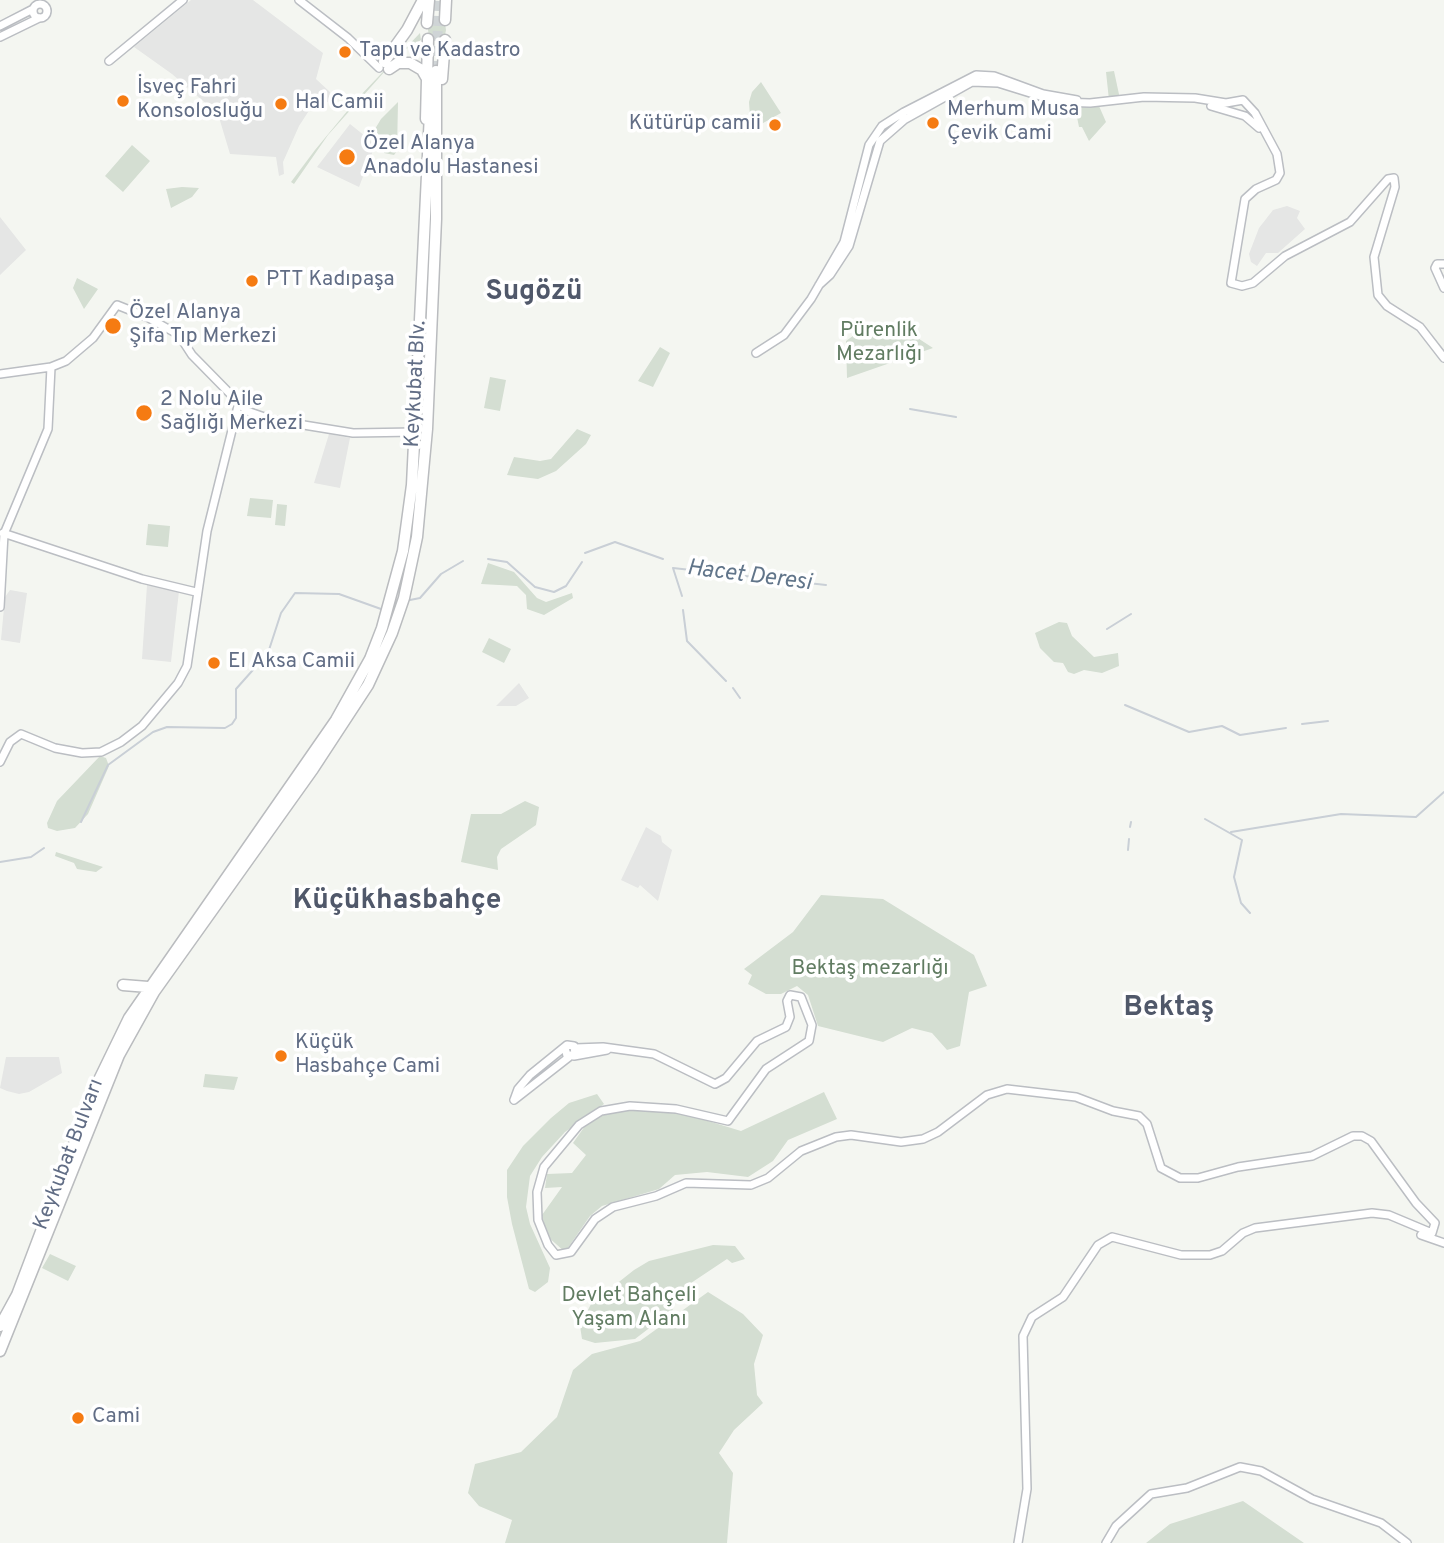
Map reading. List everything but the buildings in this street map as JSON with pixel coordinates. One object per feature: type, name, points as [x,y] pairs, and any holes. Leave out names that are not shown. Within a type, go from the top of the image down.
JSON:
[{"type":"highway","points":[[384,66],[423,0]]},
{"type":"highway","points":[[427,23],[429,0]]},
{"type":"highway","points":[[445,20],[446,0]]},
{"type":"highway","points":[[429,39],[426,60],[432,73],[421,206],[431,219]]},
{"type":"highway","points":[[431,219],[445,40]]},
{"type":"highway","points":[[426,60],[428,55],[435,52],[442,56],[443,61]]},
{"type":"highway","points":[[384,66],[410,63],[432,73]]},
{"type":"highway","name":"Keykubat Blv.","points":[[354,689],[370,659],[391,597],[408,513],[431,219]]},
{"type":"highway","name":"Keykubat Blv.","points":[[368,685],[404,598],[417,537],[427,429],[431,219]]},
{"type":"highway","name":"Keykubat Bulvarı","points":[[32,1276],[104,1086],[153,987],[313,769],[368,685]]},
{"type":"highway","name":"Keykubat Bulvarı","points":[[0,1326],[17,1296],[96,1086],[153,987],[336,720],[354,689]]},
{"type":"highway","points":[[123,985],[153,987]]},
{"type":"highway","points":[[0,1351],[32,1276]]},
{"type":"highway","points":[[0,1360],[22,1310],[32,1276]]},
{"type":"highway","points":[[0,1335],[17,1296]]},
{"type":"street","points":[[0,37],[45,16],[51,0]]},
{"type":"street","points":[[110,61],[183,0]]},
{"type":"street","points":[[299,0],[384,66]]},
{"type":"street","points":[[38,4],[47,11]]},
{"type":"street","points":[[38,4],[39,18]]},
{"type":"street","points":[[0,26],[38,4]]},
{"type":"street","points":[[756,353],[784,335],[849,246],[880,141],[904,120],[977,81],[998,83],[1046,100],[1080,103],[1144,97],[1226,103],[1245,101],[1251,106],[1278,154],[1280,173],[1276,180],[1256,189],[1245,199],[1231,283],[1241,286],[1253,283],[1285,256],[1350,222],[1388,180],[1394,178],[1395,187],[1374,257],[1378,295],[1387,306],[1420,327],[1444,358]]},
{"type":"street","points":[[1185,99],[1241,114],[1257,124],[1280,165]]},
{"type":"street","points":[[1238,101],[1236,108],[1241,114]]},
{"type":"street","points":[[1241,114],[1247,113],[1251,106]]},
{"type":"street","points":[[1444,264],[1437,264],[1435,271],[1444,288]]},
{"type":"street","points":[[0,374],[51,367],[66,361],[93,338],[117,305],[147,317],[178,335],[238,406],[273,420],[328,430],[353,433],[416,432]]},
{"type":"street","points":[[0,607],[2,533],[48,429],[51,367]]},
{"type":"street","points":[[0,762],[10,742],[21,734],[55,748],[82,753],[102,752],[142,726],[166,701],[187,666],[207,531],[238,406]]},
{"type":"street","points":[[2,533],[142,579],[197,592]]},
{"type":"street","points":[[573,1054],[514,1100],[518,1089],[530,1075],[565,1047],[564,1053],[573,1054],[611,1049],[654,1054],[715,1084],[729,1075],[757,1041],[786,1027],[790,1017],[786,1001],[790,995],[801,997],[813,1025],[809,1041],[766,1069],[729,1121],[676,1109],[630,1106],[601,1111],[579,1125],[544,1167],[537,1192],[538,1220],[553,1254],[567,1255],[595,1219],[613,1207],[656,1196],[686,1183],[751,1185],[768,1178],[801,1151],[836,1137],[851,1135],[901,1142],[923,1139],[938,1132],[986,1095],[1007,1089],[1076,1097],[1139,1116],[1147,1124],[1161,1168],[1180,1178],[1198,1178],[1238,1167],[1312,1156],[1353,1136],[1362,1136],[1371,1141],[1416,1203],[1438,1227],[1444,1243]]},
{"type":"street","points":[[1018,1543],[1027,1489],[1023,1342],[1025,1327],[1037,1312],[1063,1297],[1102,1241],[1119,1237],[1181,1255],[1210,1255],[1222,1251],[1243,1233],[1255,1228],[1372,1213],[1438,1227]]},
{"type":"street","points":[[1398,1219],[1403,1225],[1429,1240],[1444,1243]]},
{"type":"street","points":[[1107,1543],[1116,1526],[1151,1494],[1187,1488],[1233,1468],[1247,1467],[1261,1471],[1312,1499],[1381,1523],[1407,1543]]},
{"type":"shaded area","points":[[191,0],[253,0],[323,53],[316,79],[330,92],[328,102],[312,106],[299,126],[283,162],[284,174],[279,176],[276,157],[230,154],[218,114],[172,74],[134,47]]},
{"type":"shaded area","name":"Özel Alanya Anadolu Hastanesi","points":[[350,124],[370,140],[374,148],[359,187],[317,167]]},
{"type":"shaded area","points":[[1287,206],[1300,211],[1297,218],[1305,229],[1278,253],[1266,253],[1257,266],[1251,262],[1249,254],[1259,228],[1273,210]]},
{"type":"shaded area","points":[[0,217],[26,250],[0,275]]},
{"type":"shaded area","points":[[329,434],[350,438],[340,488],[314,483]]},
{"type":"shaded area","points":[[147,585],[179,591],[171,662],[142,659]]},
{"type":"shaded area","points":[[10,590],[27,593],[20,643],[1,640],[5,597]]},
{"type":"shaded area","points":[[519,683],[529,698],[516,706],[496,706]]},
{"type":"shaded area","points":[[646,827],[661,836],[662,842],[672,850],[658,901],[640,885],[638,888],[621,880]]},
{"type":"shaded area","points":[[6,1057],[59,1057],[62,1073],[29,1092],[19,1094],[7,1091],[0,1088]]},
{"type":"green space","points":[[437,21],[443,24],[446,30],[443,36],[437,39],[431,36],[428,30],[431,24]]},
{"type":"green space","points":[[420,33],[421,40],[403,51],[328,135],[294,184],[291,182],[315,150],[358,98]]},
{"type":"green space","points":[[1114,71],[1120,99],[1109,100],[1106,72]]},
{"type":"green space","points":[[761,82],[781,113],[756,127],[750,116],[749,102],[752,92]]},
{"type":"green space","points":[[398,102],[397,151],[394,155],[384,153],[384,145],[372,134],[381,119]]},
{"type":"green space","points":[[1099,106],[1106,122],[1089,141],[1082,127],[1079,127],[1075,107]]},
{"type":"green space","points":[[132,145],[150,161],[123,192],[105,176]]},
{"type":"green space","points":[[199,188],[192,197],[171,208],[166,189]]},
{"type":"green space","points":[[77,278],[98,289],[84,309],[73,288]]},
{"type":"green space","name":"Pürenlik Mezarlığı","points":[[872,322],[907,331],[933,348],[847,378],[846,341]]},
{"type":"green space","points":[[660,347],[670,353],[653,387],[638,381]]},
{"type":"green space","points":[[490,377],[506,380],[500,411],[484,408]]},
{"type":"green space","points":[[577,429],[591,435],[586,444],[556,471],[538,479],[507,475],[514,457],[540,461],[551,459]]},
{"type":"green space","points":[[250,498],[273,500],[271,518],[247,516]]},
{"type":"green space","points":[[277,504],[287,505],[285,526],[275,525]]},
{"type":"green space","points":[[148,524],[170,526],[168,547],[146,545]]},
{"type":"green space","points":[[488,563],[514,572],[537,598],[546,602],[572,593],[573,598],[544,615],[527,609],[526,595],[517,586],[481,584]]},
{"type":"green space","points":[[1059,622],[1067,623],[1072,636],[1094,657],[1118,653],[1119,666],[1102,673],[1084,670],[1074,674],[1068,672],[1063,663],[1054,662],[1040,648],[1035,633]]},
{"type":"green space","points":[[489,638],[511,649],[504,663],[482,652]]},
{"type":"green space","points":[[100,756],[106,758],[109,766],[88,814],[75,828],[57,831],[48,828],[47,823],[57,801]]},
{"type":"green space","points":[[525,801],[539,807],[536,825],[501,849],[497,857],[498,870],[461,862],[471,814],[501,814]]},
{"type":"green space","points":[[56,852],[103,867],[96,872],[77,869],[74,863],[55,856]]},
{"type":"green space","name":"Bektaş mezarlığı","points":[[821,895],[883,899],[974,955],[987,986],[969,992],[960,1046],[947,1050],[932,1033],[912,1028],[883,1042],[818,1026],[808,995],[797,986],[781,994],[766,994],[748,984],[752,975],[744,969],[793,932]]},
{"type":"green space","points":[[205,1074],[238,1077],[234,1090],[203,1087]]},
{"type":"green space","points":[[824,1092],[837,1119],[788,1140],[773,1161],[748,1177],[707,1172],[675,1175],[659,1189],[602,1206],[590,1216],[565,1252],[547,1236],[542,1215],[562,1187],[545,1188],[547,1174],[572,1173],[586,1155],[573,1143],[585,1126],[601,1116],[616,1109],[685,1114],[741,1131]]},
{"type":"green space","points":[[597,1094],[604,1104],[565,1132],[542,1157],[530,1176],[526,1207],[530,1224],[550,1268],[548,1282],[535,1292],[529,1289],[512,1224],[507,1197],[507,1170],[523,1146],[551,1118],[569,1103]]},
{"type":"green space","name":"Devlet Bahçeli Yaşam Alanı","points":[[713,1245],[735,1246],[745,1259],[732,1263],[727,1259],[667,1299],[673,1310],[635,1339],[595,1343],[582,1339],[580,1326],[591,1304],[634,1270],[649,1261]]},
{"type":"green space","points":[[50,1254],[76,1266],[68,1281],[42,1268]]},
{"type":"green space","points":[[708,1292],[743,1314],[763,1335],[754,1364],[757,1395],[763,1403],[734,1430],[719,1453],[733,1473],[727,1543],[505,1543],[512,1520],[479,1506],[468,1493],[475,1464],[521,1452],[557,1417],[573,1370],[592,1354],[640,1341]]},
{"type":"green space","points":[[1243,1501],[1304,1543],[1146,1543],[1170,1524]]},
{"type":"waterway","points":[[910,409],[956,417]]},
{"type":"waterway","name":"Hacet Deresi","points":[[585,553],[615,542],[663,559]]},
{"type":"waterway","name":"Hacet Deresi","points":[[488,559],[507,562],[535,587],[554,592],[566,586],[582,562]]},
{"type":"waterway","name":"Hacet Deresi","points":[[410,600],[420,598],[441,574],[463,561]]},
{"type":"waterway","name":"Hacet Deresi","points":[[682,596],[673,568],[826,585]]},
{"type":"waterway","name":"Hacet Deresi","points":[[81,822],[108,765],[153,732],[167,727],[225,728],[232,724],[236,718],[236,689],[268,653],[281,613],[295,593],[339,594],[381,609]]},
{"type":"waterway","points":[[683,610],[687,641],[726,681]]},
{"type":"waterway","points":[[1107,629],[1131,614]]},
{"type":"waterway","points":[[733,688],[740,698]]},
{"type":"waterway","points":[[1125,705],[1189,732],[1222,726],[1240,735],[1286,728]]},
{"type":"waterway","points":[[1302,724],[1328,721]]},
{"type":"waterway","points":[[1231,832],[1341,814],[1416,817],[1444,792]]},
{"type":"waterway","points":[[1205,819],[1242,840],[1234,877],[1241,903],[1250,913]]},
{"type":"waterway","points":[[1130,827],[1131,822]]},
{"type":"waterway","points":[[1128,850],[1129,839]]},
{"type":"waterway","name":"Hacet Deresi","points":[[0,862],[31,857],[44,848]]},
{"type":"tunnel","points":[[436,71],[439,0]]},
{"type":"place","name":"Tapu ve Kadastro","points":[[345,52]]},
{"type":"place","name":"İsveç Fahri Konsolosluğu","points":[[123,101]]},
{"type":"place","name":"Hal Camii","points":[[281,104]]},
{"type":"place","name":"Merhum Musa Çevik Cami","points":[[933,123]]},
{"type":"place","name":"Kütürüp camii","points":[[775,125]]},
{"type":"place","name":"Özel Alanya Anadolu Hastanesi","points":[[347,157]]},
{"type":"place","name":"PTT Kadıpaşa","points":[[252,281]]},
{"type":"place","name":"Özel Alanya Şifa Tıp Merkezi","points":[[113,326]]},
{"type":"place","name":"2 Nolu Aile Sağlığı Merkezi","points":[[144,413]]},
{"type":"place","name":"El Aksa Camii","points":[[214,663]]},
{"type":"place","name":"Küçük Hasbahçe Cami","points":[[281,1056]]},
{"type":"place","name":"Cami","points":[[78,1418]]},
{"type":"district","name":"Sugözü","points":[[534,293]]},
{"type":"district","name":"Küçükhasbahçe","points":[[397,902]]},
{"type":"district","name":"Bektaş","points":[[1169,1009]]}]
